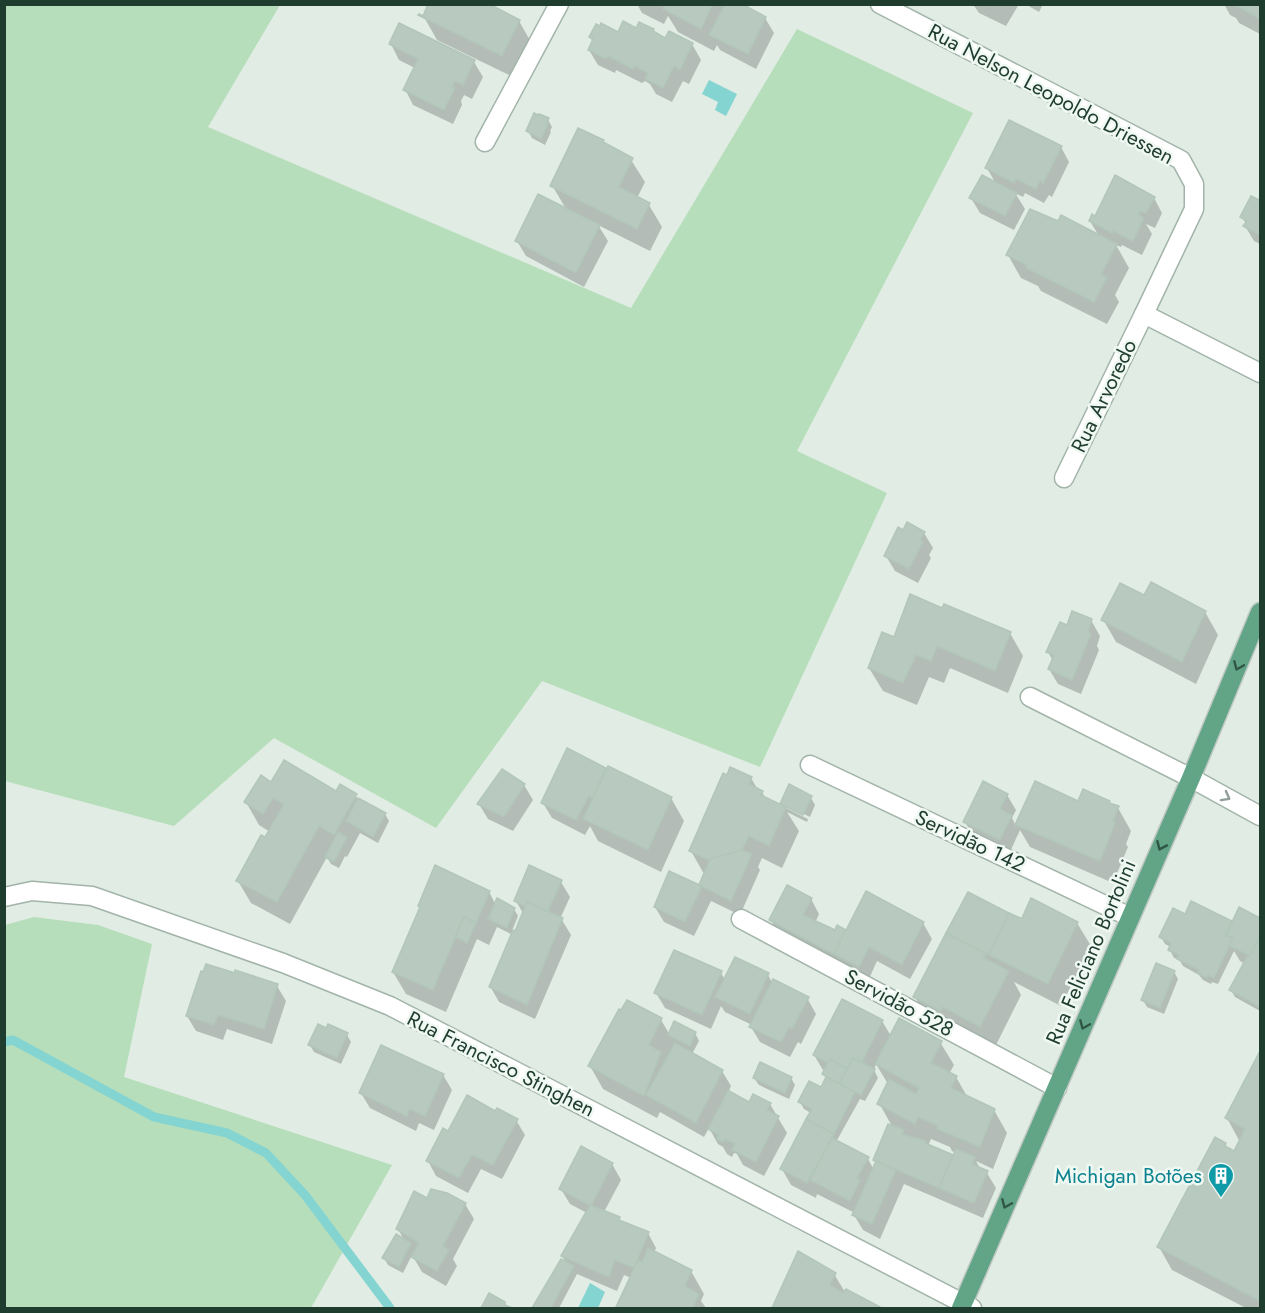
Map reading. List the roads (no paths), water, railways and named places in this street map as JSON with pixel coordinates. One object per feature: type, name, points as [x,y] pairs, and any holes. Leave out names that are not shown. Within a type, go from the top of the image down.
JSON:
[{"type":"main road","name":"Rua Feliciano Bortolini","points":[[965,1307],[1260,612]]},
{"type":"street","points":[[485,142],[559,4]]},
{"type":"street","name":"Rua Nelson Leopoldo Driessen","points":[[880,4],[1181,160],[1194,184],[1194,209],[1144,314]]},
{"type":"street","points":[[1144,314],[1260,372]]},
{"type":"street","name":"Rua Arvoredo","points":[[1064,478],[1144,314]]},
{"type":"street","points":[[1030,697],[1191,778],[1260,816]]},
{"type":"street","name":"Servidão 142","points":[[810,765],[1130,917]]},
{"type":"street","name":"Rua Francisco Stinghen","points":[[4,897],[32,891],[92,896],[283,963],[390,1006],[965,1307]]},
{"type":"street","name":"Servidão 528","points":[[741,919],[1057,1088]]},
{"type":"water","points":[[709,80],[737,94],[726,116],[715,110],[718,102],[702,94]]},
{"type":"water","points":[[590,1283],[605,1292],[598,1308],[578,1308]]},
{"type":"waterway","points":[[4,1042],[13,1040],[154,1117],[227,1133],[266,1153],[305,1195],[390,1308]]},
{"type":"place","name":"Michigan Botões","points":[[1221,1199]]}]
